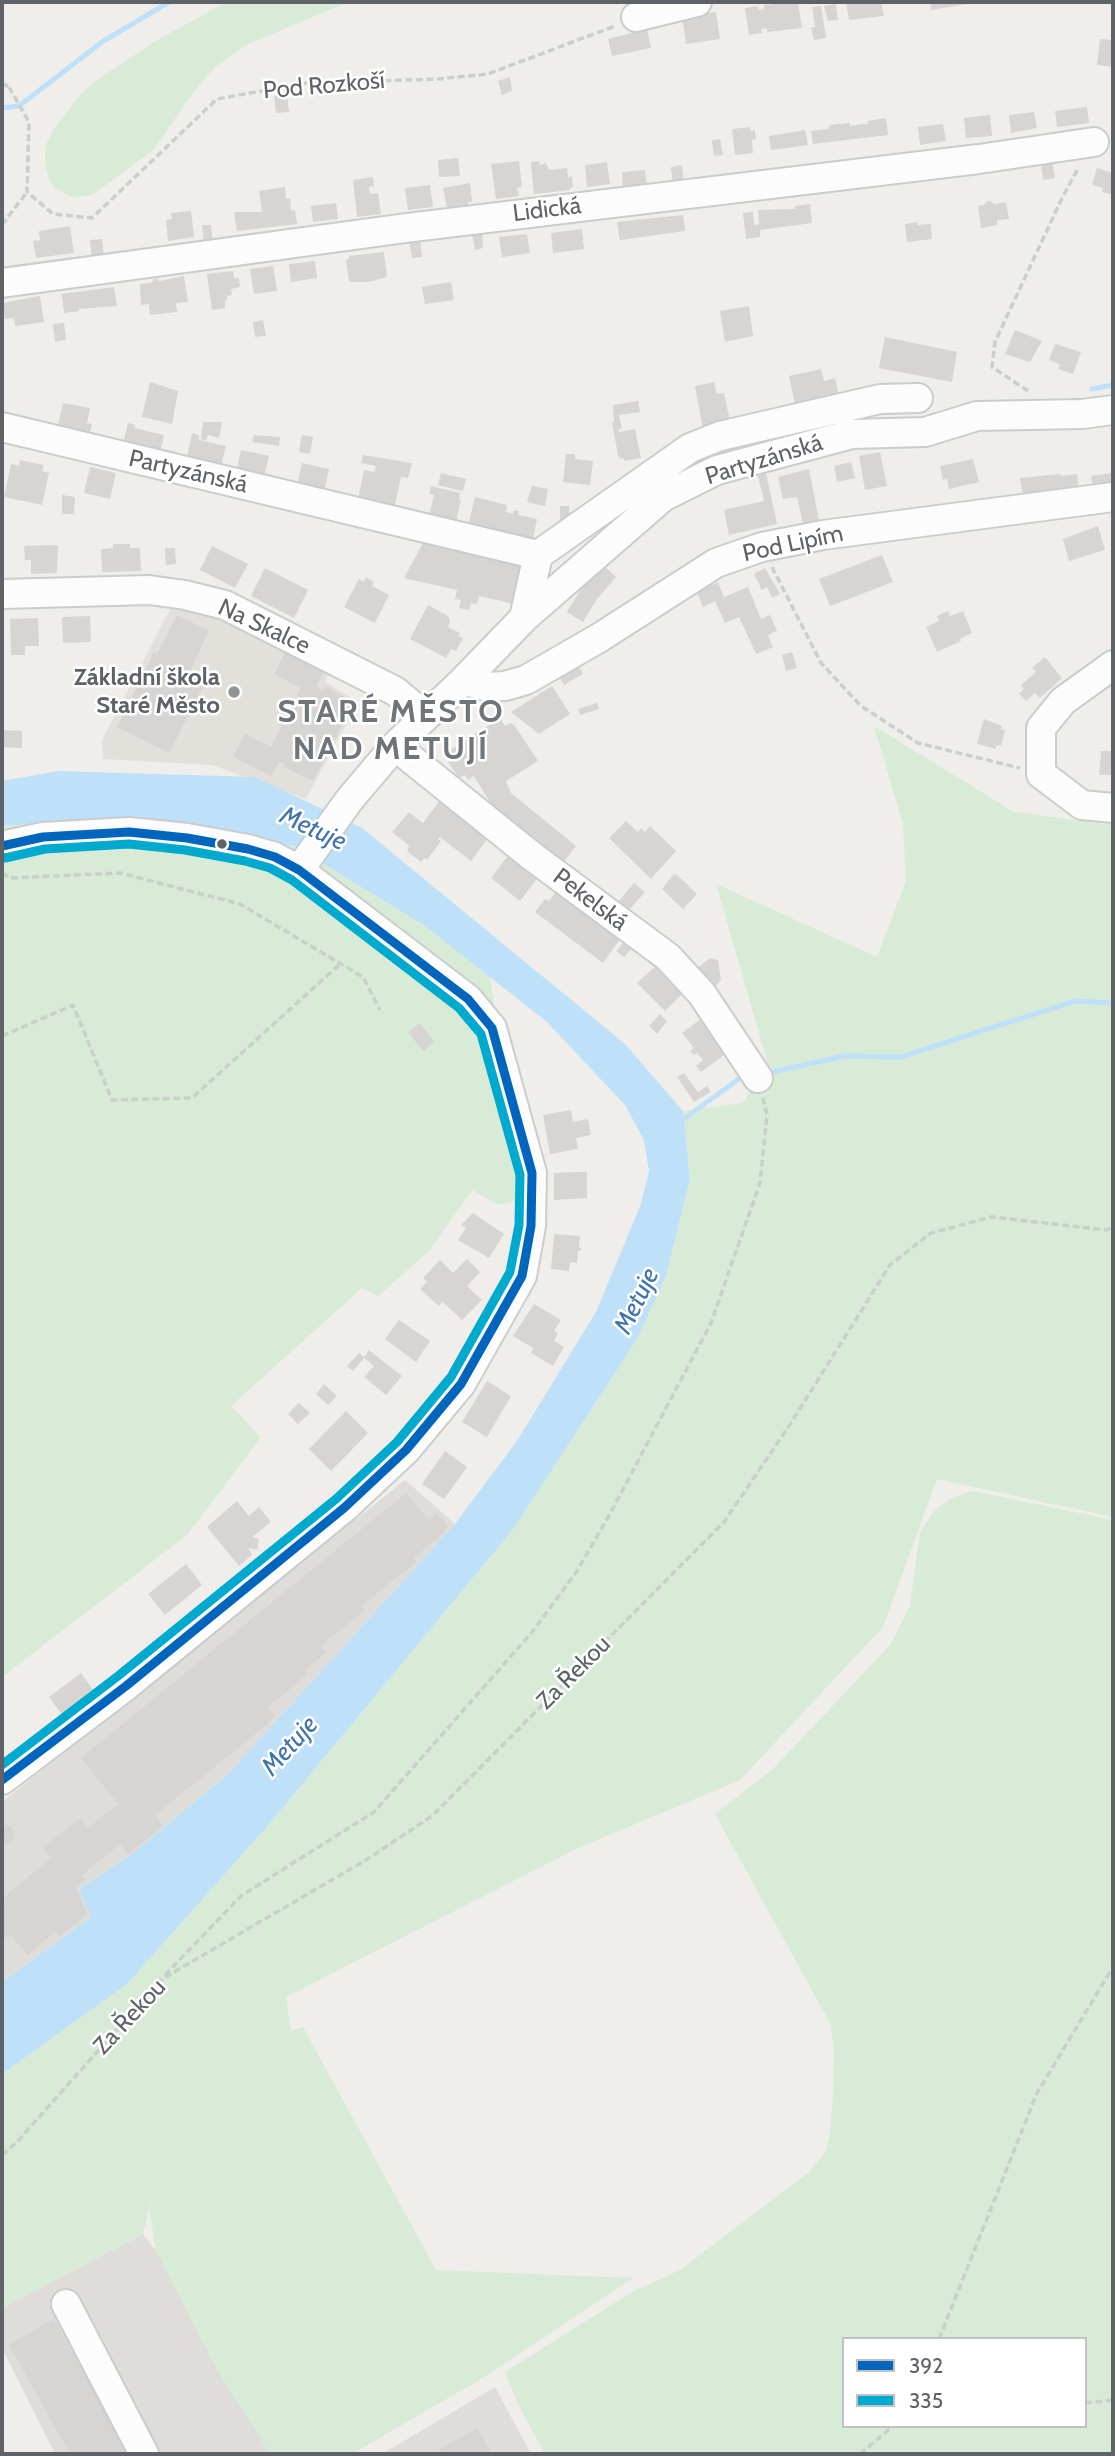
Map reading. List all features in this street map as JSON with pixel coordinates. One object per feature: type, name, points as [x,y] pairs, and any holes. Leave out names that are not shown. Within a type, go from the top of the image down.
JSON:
[{"type":"street","points":[[636,17],[697,2]]},
{"type":"street","name":"Lidická","points":[[2,282],[406,228],[979,159],[1094,142]]},
{"type":"street","name":"Partyzánská","points":[[2,427],[537,555],[690,448],[720,436],[880,399],[918,398]]},
{"type":"street","name":"Partyzánská","points":[[303,864],[350,799],[395,746],[524,618],[663,497],[717,470],[852,434],[925,432],[977,416],[1061,415],[1113,410]]},
{"type":"street","name":"Pod Lipím","points":[[464,680],[496,687],[526,680],[599,638],[716,563],[762,547],[822,535],[1113,497]]},
{"type":"street","points":[[524,618],[537,555]]},
{"type":"street","name":"Na Skalce","points":[[2,594],[149,590],[225,605],[395,691],[425,716]]},
{"type":"street","points":[[1113,665],[1063,701],[1041,727],[1041,774],[1082,805],[1113,808]]},
{"type":"street","name":"Pekelská","points":[[395,746],[533,857],[668,957],[702,994],[758,1078]]},
{"type":"street","points":[[2,846],[43,836],[129,832],[187,838],[248,849],[303,864],[468,999],[492,1028],[532,1172],[531,1226],[522,1276],[461,1384],[406,1450],[344,1508],[126,1686],[2,1780]]},
{"type":"street","points":[[66,2304],[144,2454]]},
{"type":"path","name":"Pod Rozkoší","points":[[27,192],[53,214],[92,218],[217,99],[306,83],[438,79],[488,74],[636,17]]},
{"type":"path","points":[[2,85],[9,87],[29,122],[27,192],[2,225]]},
{"type":"path","points":[[1061,415],[992,367],[995,342],[1062,198],[1094,142]]},
{"type":"path","points":[[762,547],[821,663],[861,706],[918,743],[1041,774]]},
{"type":"path","points":[[2,873],[10,878],[120,873],[240,904],[363,978],[380,1010]]},
{"type":"path","points":[[2,1036],[74,1005],[112,1100],[192,1098],[340,964]]},
{"type":"path","points":[[162,1979],[240,1896],[374,1812],[533,1631],[577,1571],[711,1323],[760,1183],[767,1115],[758,1078]]},
{"type":"path","name":"Za Řekou","points":[[2,2155],[16,2143],[162,1979],[366,1860],[432,1816],[723,1522],[789,1426],[890,1265],[931,1233],[992,1217],[1106,1230],[1113,1228]]},
{"type":"path","points":[[940,2337],[1037,2093],[1113,1967]]},
{"type":"path","points":[[1087,2403],[1113,2400]]},
{"type":"path","points":[[860,2454],[891,2428]]},
{"type":"shaded area","name":"Základní škola Staré Město","points":[[180,590],[329,671],[325,682],[358,702],[306,799],[212,765],[103,759],[102,740]]},
{"type":"shaded area","points":[[405,1480],[455,1524],[228,1774],[132,1854],[79,1889],[91,1917],[2,1982],[2,1802]]},
{"type":"shaded area","points":[[143,2234],[156,2251],[271,2454],[55,2454],[2,2348],[2,2308]]},
{"type":"shaded area","points":[[495,2387],[531,2454],[382,2454]]},
{"type":"green space","points":[[227,2],[349,2],[248,44],[215,67],[153,150],[92,195],[73,198],[54,187],[49,180],[45,163],[45,147],[53,130],[80,95],[98,79],[159,39]]},
{"type":"green space","points":[[874,726],[1014,812],[1113,825],[1113,1517],[937,1479],[883,1627],[740,1780],[576,1849],[286,1997],[291,2031],[303,2027],[436,2270],[633,2278],[481,2379],[352,2454],[270,2454],[216,2368],[156,2251],[150,2213],[151,2201],[143,2234],[2,2308],[2,2074],[127,1984],[271,1822],[514,1528],[637,1339],[666,1276],[690,1179],[683,1111],[743,1103],[768,1064],[716,884],[877,957],[906,881],[903,824]]},
{"type":"green space","points":[[97,820],[194,824],[296,847],[425,926],[490,977],[502,1061],[513,1104],[518,1200],[498,1205],[472,1190],[430,1250],[378,1296],[362,1288],[231,1406],[261,1437],[187,1535],[2,1677],[2,826]]},
{"type":"green space","points":[[972,1491],[1113,1520],[1113,2454],[545,2454],[518,2404],[505,2372],[632,2292],[680,2270],[808,2173],[826,2151],[833,2095],[834,2052],[831,2025],[715,1814],[773,1769],[891,1644],[910,1606],[920,1532],[935,1510],[952,1498]]},
{"type":"water","name":"Metuje","points":[[59,771],[255,777],[362,828],[625,1044],[683,1111],[690,1179],[666,1276],[637,1339],[514,1528],[271,1822],[127,1984],[2,2074],[2,1982],[91,1917],[79,1889],[132,1854],[228,1774],[455,1524],[517,1441],[596,1312],[641,1204],[649,1171],[644,1140],[625,1105],[547,1022],[425,926],[296,847],[194,824],[97,820],[2,826],[2,781]]},
{"type":"building","points":[[798,2],[802,28],[767,32],[767,28],[761,29],[762,33],[749,35],[745,8],[758,6],[759,10],[764,9],[764,5]]},
{"type":"building","points":[[846,2],[881,2],[884,16],[849,20]]},
{"type":"building","points":[[930,2],[973,2],[973,3],[931,10]]},
{"type":"building","points":[[836,4],[838,20],[828,21],[824,6]]},
{"type":"building","points":[[821,6],[826,38],[814,40],[811,27],[815,27],[812,7]]},
{"type":"building","points":[[716,12],[720,39],[686,44],[682,17]]},
{"type":"building","points":[[647,29],[651,48],[612,56],[608,39]]},
{"type":"building","points":[[1100,39],[1113,40],[1113,67],[1097,65]]},
{"type":"building","points":[[510,77],[512,91],[502,95],[498,81]]},
{"type":"building","points":[[287,94],[289,112],[276,113],[274,96]]},
{"type":"building","points":[[1087,107],[1089,123],[1057,127],[1055,111]]},
{"type":"building","points":[[1034,112],[1037,128],[1011,133],[1009,115]]},
{"type":"building","points":[[990,115],[992,136],[966,138],[964,118]]},
{"type":"building","points":[[886,118],[888,135],[813,144],[811,131],[829,129],[829,125],[868,124],[868,121]]},
{"type":"building","points":[[943,124],[946,141],[920,145],[918,127]]},
{"type":"building","points":[[750,127],[750,131],[755,130],[756,139],[752,140],[753,153],[735,155],[732,129]]},
{"type":"building","points":[[805,130],[808,145],[771,150],[769,136]]},
{"type":"building","points":[[720,139],[723,155],[714,156],[712,140]]},
{"type":"building","points":[[458,158],[460,176],[439,177],[438,160]]},
{"type":"building","points":[[519,161],[522,187],[517,188],[519,196],[496,199],[491,164]]},
{"type":"building","points":[[539,161],[540,165],[546,163],[549,170],[567,168],[568,177],[572,176],[573,187],[570,190],[534,194],[531,165],[532,162]]},
{"type":"building","points":[[1052,161],[1055,178],[1043,180],[1041,163]]},
{"type":"building","points":[[607,162],[610,184],[587,187],[585,165]]},
{"type":"building","points":[[682,165],[684,184],[673,185],[671,167]]},
{"type":"building","points":[[1097,168],[1113,173],[1113,195],[1092,185]]},
{"type":"building","points":[[645,170],[647,188],[623,191],[622,172]]},
{"type":"building","points":[[373,177],[374,186],[369,187],[370,194],[378,193],[381,214],[357,217],[353,180]]},
{"type":"building","points":[[470,183],[472,202],[468,202],[469,211],[448,213],[443,188]]},
{"type":"building","points":[[430,185],[433,207],[408,210],[405,188]]},
{"type":"building","points":[[285,187],[286,199],[290,198],[291,211],[295,210],[297,224],[237,231],[234,212],[262,212],[259,191]]},
{"type":"building","points":[[987,201],[994,204],[1006,202],[1009,219],[997,220],[997,225],[981,228],[978,206]]},
{"type":"building","points":[[336,203],[338,219],[313,222],[311,206]]},
{"type":"building","points":[[810,204],[812,223],[760,230],[760,237],[746,239],[743,213],[753,212],[754,225],[759,224],[758,210],[795,209],[795,206]]},
{"type":"building","points":[[191,211],[194,237],[168,241],[166,220],[172,219],[171,213]]},
{"type":"building","points":[[683,215],[685,231],[620,240],[617,222]]},
{"type":"building","points":[[918,222],[918,225],[931,224],[932,239],[907,242],[905,224]]},
{"type":"building","points":[[202,225],[211,225],[213,242],[204,243]]},
{"type":"building","points":[[70,226],[74,253],[36,258],[33,241],[40,240],[39,231]]},
{"type":"building","points":[[582,229],[584,249],[553,253],[551,233]]},
{"type":"building","points":[[482,232],[483,248],[475,250],[472,234]]},
{"type":"building","points":[[527,234],[530,253],[502,257],[499,237]]},
{"type":"building","points":[[102,239],[104,257],[92,259],[90,240]]},
{"type":"building","points":[[420,239],[422,257],[412,258],[409,240]]},
{"type":"building","points":[[384,252],[387,277],[368,282],[349,282],[346,260],[349,256]]},
{"type":"building","points":[[315,261],[317,278],[291,282],[289,264]]},
{"type":"building","points":[[273,266],[277,291],[254,294],[250,269]]},
{"type":"building","points":[[233,271],[234,278],[239,278],[240,287],[231,289],[232,295],[227,296],[225,308],[212,310],[207,274]]},
{"type":"building","points":[[184,276],[188,302],[176,303],[177,312],[150,315],[149,304],[141,305],[140,284],[151,283],[155,278],[160,281]]},
{"type":"building","points":[[451,282],[454,300],[425,304],[422,287]]},
{"type":"building","points":[[114,287],[117,306],[64,313],[62,294]]},
{"type":"building","points":[[40,296],[44,322],[15,326],[14,318],[5,319],[2,303]]},
{"type":"building","points":[[749,306],[753,336],[725,342],[720,311]]},
{"type":"building","points":[[263,320],[266,336],[255,337],[253,322]]},
{"type":"building","points":[[64,323],[66,340],[55,342],[53,324]]},
{"type":"building","points":[[1015,330],[1042,341],[1030,362],[1005,354]]},
{"type":"building","points":[[885,337],[957,352],[952,382],[879,368]]},
{"type":"building","points":[[1055,344],[1081,352],[1073,374],[1058,369],[1060,364],[1049,360]]},
{"type":"building","points":[[821,369],[824,381],[835,378],[839,396],[795,405],[789,376]]},
{"type":"building","points":[[150,382],[178,391],[172,424],[142,417]]},
{"type":"building","points":[[714,382],[717,394],[724,393],[730,421],[703,429],[695,386]]},
{"type":"building","points":[[638,401],[640,412],[619,415],[622,429],[618,429],[619,432],[635,429],[641,458],[624,461],[624,458],[620,459],[618,455],[612,423],[613,405]]},
{"type":"building","points":[[63,403],[90,408],[87,423],[92,424],[88,443],[56,435]]},
{"type":"building","points":[[203,422],[222,422],[219,438],[208,435],[206,441],[201,439]]},
{"type":"building","points":[[128,423],[135,425],[134,428],[164,435],[158,460],[121,451]]},
{"type":"building","points":[[192,433],[199,435],[199,440],[226,446],[219,473],[186,461]]},
{"type":"building","points":[[254,435],[280,437],[279,446],[252,442]]},
{"type":"building","points":[[302,435],[313,437],[310,454],[299,452]]},
{"type":"building","points":[[241,450],[269,456],[262,484],[235,477]]},
{"type":"building","points":[[880,452],[887,486],[865,490],[859,456]]},
{"type":"building","points":[[566,454],[575,454],[575,459],[593,461],[590,485],[563,482]]},
{"type":"building","points":[[363,455],[412,463],[408,478],[401,477],[393,513],[357,504],[364,470],[374,472],[376,466],[361,463]]},
{"type":"building","points":[[973,459],[979,482],[949,489],[947,479],[943,480],[940,466]]},
{"type":"building","points":[[20,460],[44,465],[42,471],[49,473],[42,505],[4,497],[11,464],[19,466]]},
{"type":"building","points":[[851,462],[855,478],[837,482],[834,466]]},
{"type":"building","points":[[302,463],[329,469],[323,497],[296,491]]},
{"type":"building","points":[[90,467],[116,473],[110,499],[84,493]]},
{"type":"building","points":[[809,469],[819,520],[803,524],[797,497],[783,499],[778,477]]},
{"type":"building","points":[[441,473],[466,479],[463,491],[438,485]]},
{"type":"building","points":[[766,473],[777,524],[729,535],[724,510],[764,501],[758,476]]},
{"type":"building","points":[[1113,473],[1113,486],[1093,489],[1091,476]]},
{"type":"building","points":[[1077,474],[1079,487],[1023,497],[1020,478]]},
{"type":"building","points":[[431,486],[460,493],[455,527],[428,521],[434,495],[429,494]]},
{"type":"building","points":[[532,486],[548,489],[545,506],[527,502]]},
{"type":"building","points":[[62,495],[75,497],[74,514],[62,514]]},
{"type":"building","points":[[475,497],[507,505],[506,512],[513,514],[514,510],[519,511],[518,515],[537,519],[532,543],[467,530]]},
{"type":"building","points":[[560,506],[569,506],[570,523],[560,523]]},
{"type":"building","points":[[1098,526],[1105,550],[1069,561],[1063,539]]},
{"type":"building","points":[[423,543],[529,567],[514,604],[479,596],[477,604],[471,603],[469,610],[459,608],[461,600],[455,599],[457,590],[404,578]]},
{"type":"building","points":[[113,544],[130,544],[130,548],[140,548],[141,571],[102,572],[101,549],[113,548]]},
{"type":"building","points":[[58,545],[57,573],[31,574],[31,560],[25,560],[24,546]]},
{"type":"building","points":[[212,546],[248,564],[235,588],[200,570]]},
{"type":"building","points":[[165,548],[175,548],[176,564],[166,565]]},
{"type":"building","points":[[882,555],[893,582],[830,606],[819,579]]},
{"type":"building","points":[[603,565],[616,577],[597,599],[583,622],[567,612],[581,589]]},
{"type":"building","points":[[265,568],[308,590],[294,618],[251,596]]},
{"type":"building","points":[[765,568],[780,594],[772,598],[767,587],[762,590],[754,574]]},
{"type":"building","points":[[366,577],[374,582],[372,586],[389,595],[375,623],[344,607],[359,579],[364,582]]},
{"type":"building","points":[[718,582],[724,597],[748,587],[761,619],[770,615],[777,631],[768,635],[773,647],[756,654],[739,617],[725,623],[715,601],[703,607],[697,592]]},
{"type":"building","points":[[428,605],[448,616],[448,627],[460,633],[458,636],[463,638],[456,651],[451,649],[446,658],[410,639]]},
{"type":"building","points":[[948,611],[950,616],[963,611],[972,633],[937,652],[926,627],[939,621],[937,616]]},
{"type":"building","points":[[177,615],[209,631],[190,671],[207,679],[169,753],[117,727],[154,652],[157,654]]},
{"type":"building","points":[[90,616],[91,642],[63,643],[62,617]]},
{"type":"building","points":[[38,618],[39,646],[25,646],[25,655],[11,655],[10,619]]},
{"type":"building","points":[[285,652],[324,672],[316,686],[323,690],[325,686],[353,702],[337,738],[335,737],[330,746],[333,747],[313,781],[279,762],[271,776],[233,757],[245,734],[271,747],[301,688],[274,674]]},
{"type":"building","points":[[792,652],[797,668],[786,671],[782,655]]},
{"type":"building","points":[[1045,657],[1062,678],[1040,698],[1035,693],[1026,701],[1019,694],[1024,689],[1021,685],[1036,672],[1032,668]]},
{"type":"building","points":[[579,666],[583,674],[564,685],[559,677]]},
{"type":"building","points":[[552,686],[570,714],[539,734],[511,712]]},
{"type":"building","points":[[597,703],[599,709],[580,715],[578,709]]},
{"type":"building","points":[[500,718],[505,726],[511,723],[515,726],[538,761],[506,781],[511,793],[576,846],[562,864],[493,807],[474,776],[468,780],[465,775],[459,778],[448,762],[454,758],[449,751]]},
{"type":"building","points":[[984,719],[1002,726],[1001,729],[1005,730],[1001,746],[996,745],[996,749],[977,744]]},
{"type":"building","points":[[2,730],[22,731],[22,748],[2,747]]},
{"type":"building","points":[[1101,751],[1113,751],[1113,775],[1099,775]]},
{"type":"building","points":[[440,800],[489,837],[471,861],[440,837],[438,839],[441,841],[427,860],[424,858],[421,862],[407,851],[407,844],[392,832],[409,812],[423,823]]},
{"type":"building","points":[[626,821],[638,832],[641,828],[645,832],[650,826],[676,851],[651,879],[609,838]]},
{"type":"building","points":[[510,853],[540,875],[520,901],[491,878]]},
{"type":"building","points":[[676,874],[697,894],[683,909],[662,889]]},
{"type":"building","points":[[634,883],[645,892],[630,909],[619,901]]},
{"type":"building","points":[[558,889],[621,938],[603,963],[535,912],[545,899],[549,901]]},
{"type":"building","points":[[625,941],[633,947],[624,957],[616,951]]},
{"type":"building","points":[[710,958],[718,960],[721,980],[714,988],[695,970]]},
{"type":"building","points":[[657,965],[684,992],[665,1011],[637,983]]},
{"type":"building","points":[[660,1014],[667,1021],[657,1034],[649,1026]]},
{"type":"building","points":[[705,1016],[731,1050],[701,1072],[696,1066],[703,1060],[697,1053],[694,1055],[690,1051],[694,1048],[682,1033]]},
{"type":"building","points":[[420,1023],[434,1042],[423,1051],[408,1032]]},
{"type":"building","points":[[684,1073],[698,1092],[707,1086],[711,1092],[694,1102],[677,1077]]},
{"type":"building","points":[[571,1110],[573,1122],[588,1119],[591,1135],[576,1138],[578,1149],[550,1154],[543,1115]]},
{"type":"building","points":[[587,1172],[587,1198],[554,1200],[554,1173]]},
{"type":"building","points":[[473,1213],[504,1234],[489,1258],[458,1240],[466,1228],[461,1225]]},
{"type":"building","points":[[554,1234],[580,1236],[581,1251],[578,1251],[577,1263],[570,1262],[569,1271],[551,1269]]},
{"type":"building","points":[[467,1259],[480,1272],[467,1286],[482,1300],[462,1320],[443,1302],[439,1306],[420,1289],[427,1282],[423,1278],[440,1260],[453,1273]]},
{"type":"building","points":[[534,1304],[561,1320],[554,1331],[558,1333],[554,1341],[564,1347],[553,1366],[531,1353],[533,1348],[513,1336]]},
{"type":"building","points":[[399,1320],[430,1341],[416,1362],[385,1339]]},
{"type":"building","points":[[369,1350],[402,1376],[386,1395],[364,1377],[374,1366],[364,1358],[353,1371],[347,1366],[359,1353],[364,1357]]},
{"type":"building","points":[[487,1381],[511,1396],[487,1437],[462,1422]]},
{"type":"building","points":[[324,1384],[337,1396],[328,1405],[316,1394]]},
{"type":"building","points":[[299,1403],[310,1413],[298,1424],[288,1414]]},
{"type":"building","points":[[346,1411],[368,1433],[331,1471],[309,1449]]},
{"type":"building","points":[[445,1451],[467,1467],[444,1499],[422,1484]]},
{"type":"building","points":[[406,1493],[429,1520],[436,1513],[448,1526],[441,1535],[414,1558],[416,1562],[361,1606],[365,1610],[320,1646],[326,1653],[305,1670],[308,1674],[268,1707],[275,1715],[269,1723],[155,1815],[163,1826],[128,1854],[120,1844],[82,1875],[85,1880],[76,1887],[87,1914],[59,1937],[55,1932],[27,1955],[10,1934],[2,1941],[2,1899],[51,1858],[43,1848],[80,1818],[88,1828],[118,1804],[81,1758]]},
{"type":"building","points":[[237,1501],[249,1516],[259,1507],[271,1522],[252,1537],[259,1539],[257,1550],[248,1548],[252,1555],[239,1566],[207,1527]]},
{"type":"building","points":[[186,1564],[202,1585],[165,1615],[148,1594]]},
{"type":"building","points":[[81,1673],[94,1691],[62,1715],[49,1697]]},
{"type":"building","points":[[2,1825],[12,1828],[14,1834],[13,1839],[2,1848]]},
{"type":"building","points":[[54,2319],[129,2454],[70,2454],[9,2345]]},
{"type":"building","points":[[477,2428],[492,2454],[442,2454],[439,2450]]},
{"type":"waterway","points":[[2,108],[19,106],[102,42],[169,2]]},
{"type":"waterway","points":[[1092,389],[1113,385]]},
{"type":"waterway","points":[[763,1074],[845,1056],[901,1057],[1075,1001],[1113,1003]]},
{"type":"waterway","points":[[680,1122],[740,1078],[747,1077]]},
{"type":"transit line","name":"392","points":[[2,846],[43,837],[129,832],[187,838],[248,849],[275,857],[299,870],[468,999],[492,1028],[532,1173],[531,1226],[522,1276],[461,1384],[406,1450],[344,1508],[126,1686],[2,1780]]},
{"type":"transit line","name":"335","points":[[2,1765],[118,1676],[336,1499],[397,1442],[451,1377],[510,1272],[519,1225],[520,1175],[481,1034],[459,1008],[292,880],[270,868],[245,861],[185,850],[129,844],[45,849],[5,858]]},
{"type":"place","name":"Základní škola Staré Město","points":[[234,692]]},
{"type":"district","name":"STARÉ MĚSTO NAD METUJÍ","points":[[391,732]]}]
